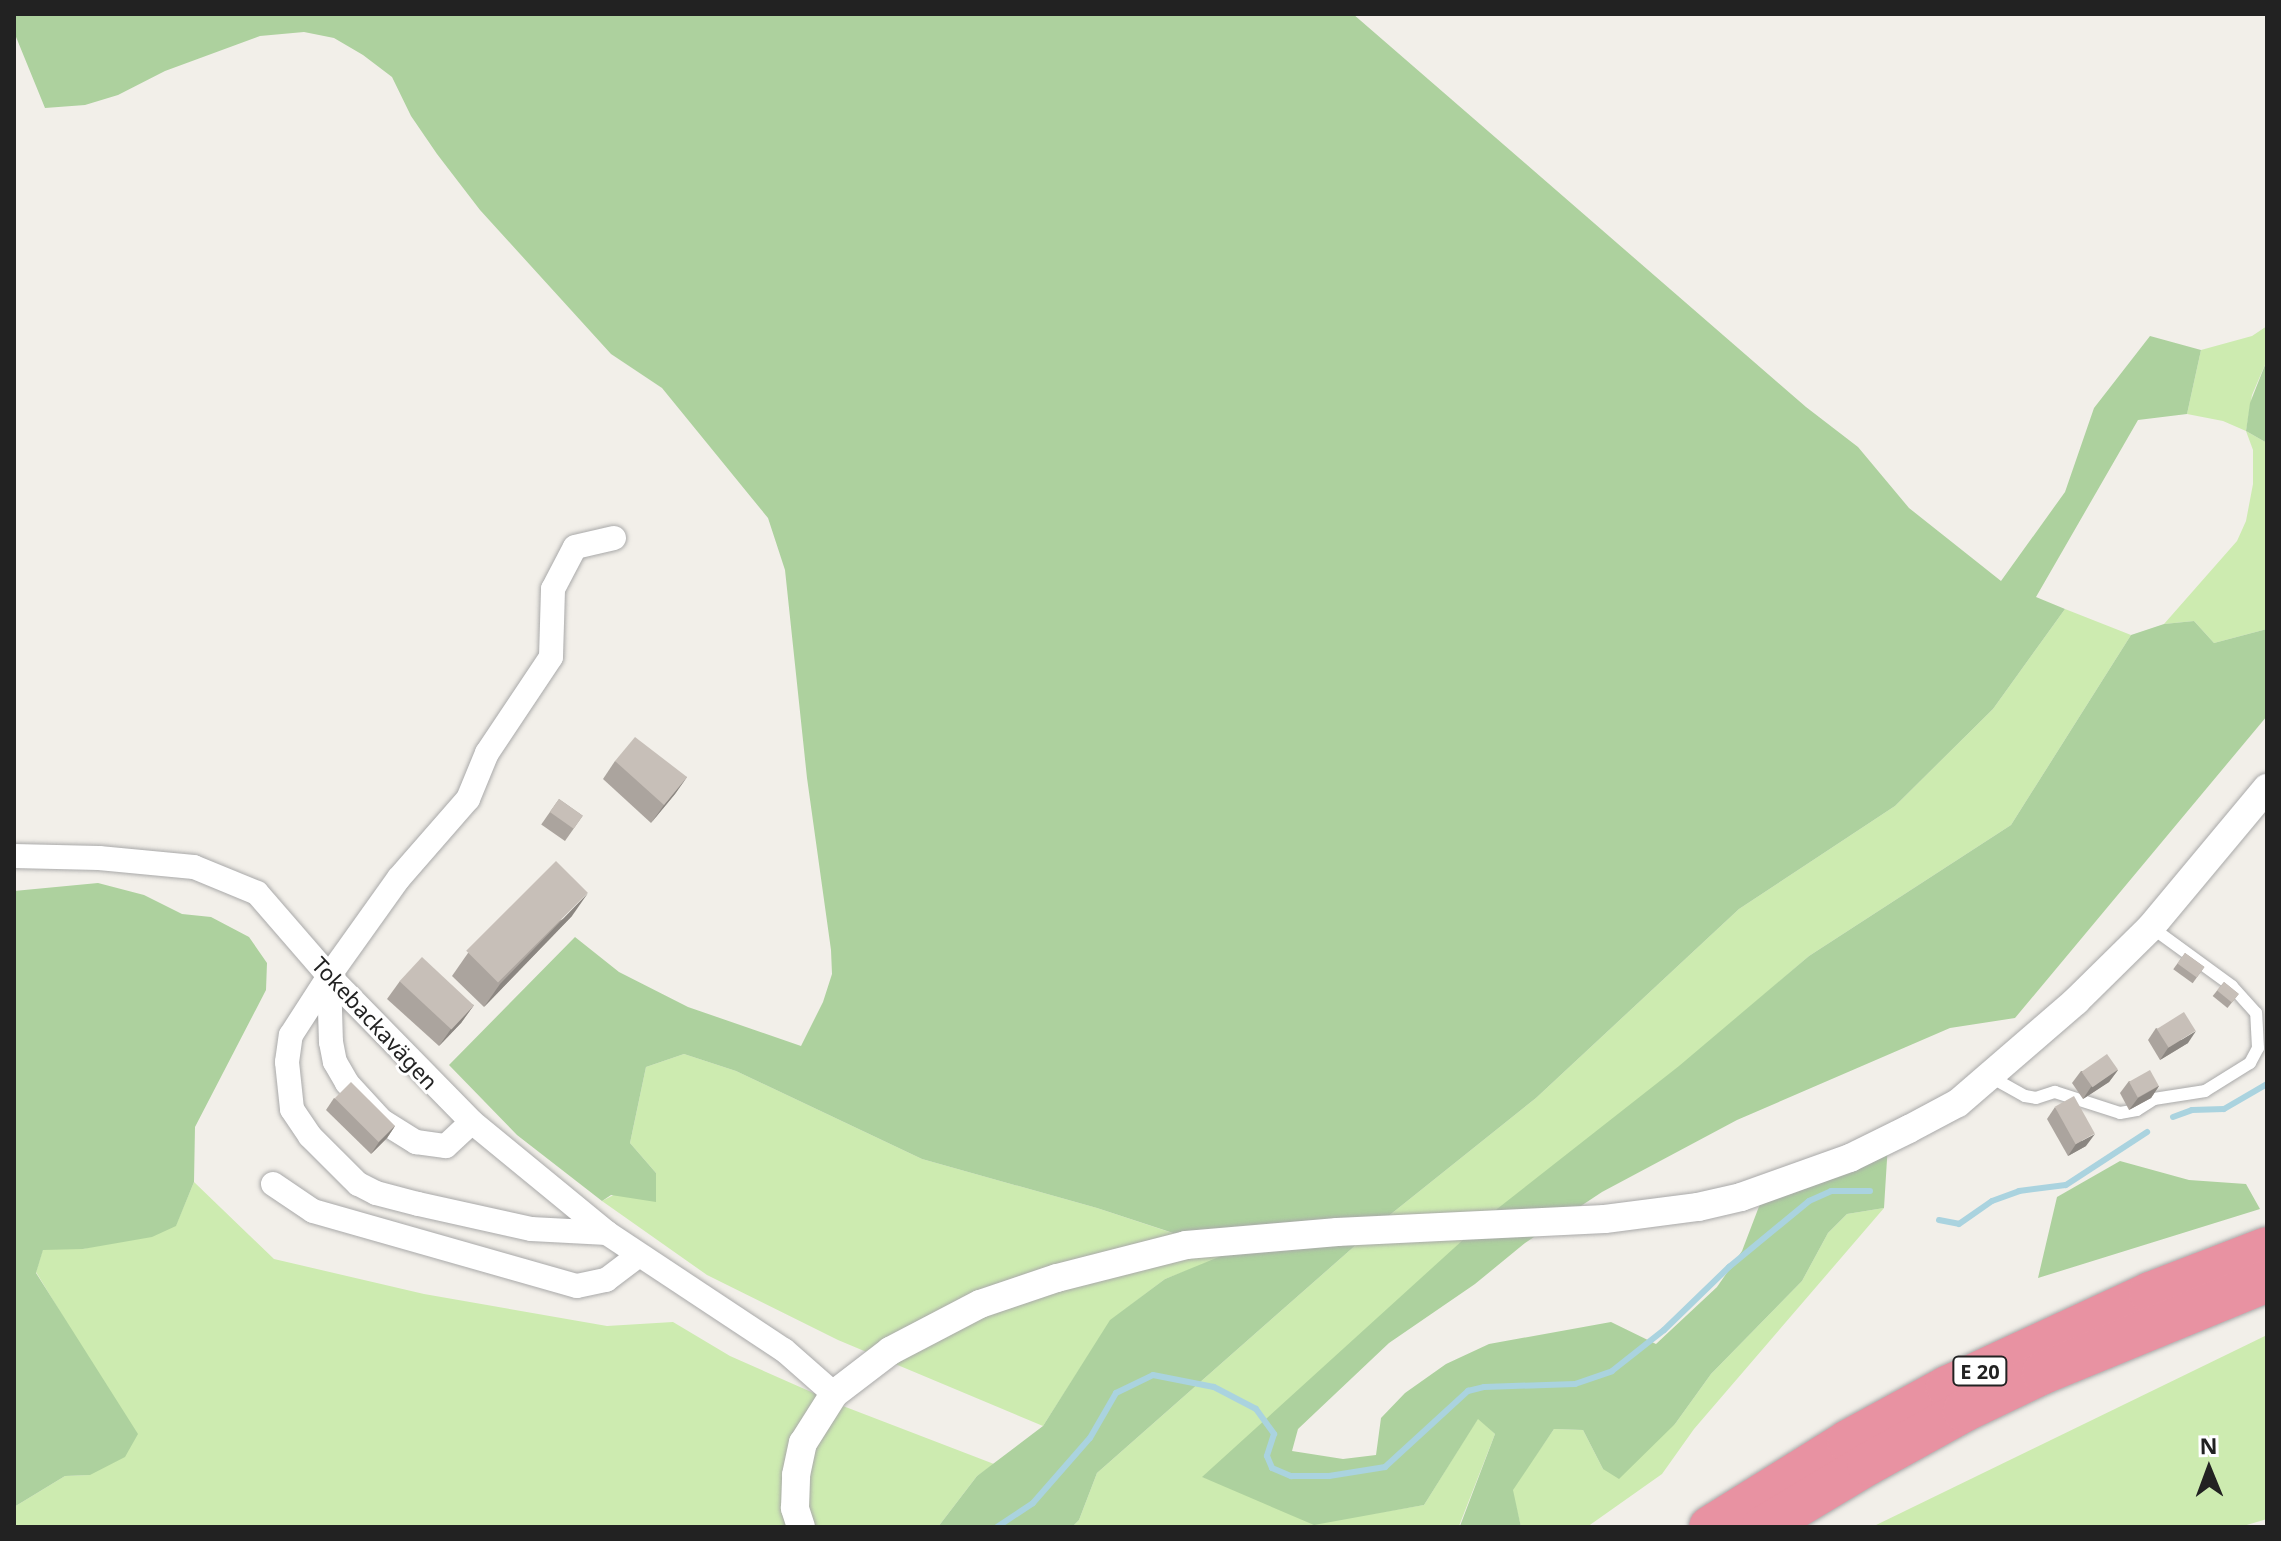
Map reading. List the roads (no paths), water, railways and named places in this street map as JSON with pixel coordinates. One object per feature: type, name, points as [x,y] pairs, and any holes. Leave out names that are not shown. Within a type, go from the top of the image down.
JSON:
[{"type":"highway","name":"E 20","points":[[1710,1527],[1812,1462],[1947,1387],[2137,1299],[2267,1248]]},
{"type":"highway","name":"E 20","points":[[1763,1527],[1964,1411],[2043,1373],[2267,1281]]},
{"type":"street","points":[[607,1233],[531,1229],[376,1193],[340,1169],[310,1136],[292,1109],[287,1062],[291,1035],[329,976],[399,878],[468,799],[487,753],[551,657],[553,589],[575,547],[614,538]]},
{"type":"street","points":[[801,1527],[795,1497],[803,1443],[834,1394],[890,1351],[980,1304],[1127,1258],[1186,1245],[1241,1239],[1605,1219],[1698,1207],[1741,1197],[1850,1158],[1958,1103],[2076,1001],[2151,927],[2267,788]]},
{"type":"street","name":"Tokebackavägen","points":[[14,856],[99,858],[194,867],[257,893],[329,976],[472,1122],[607,1233],[784,1350],[834,1394]]},
{"type":"street","points":[[329,976],[331,1042],[335,1062],[347,1083],[373,1112],[416,1142],[446,1146],[472,1122]]},
{"type":"street","points":[[273,1184],[313,1211],[577,1286],[606,1280],[639,1255]]},
{"type":"lane","points":[[1989,1076],[2025,1096],[2036,1098],[2055,1092],[2120,1113],[2137,1110],[2154,1099],[2205,1091],[2250,1063],[2258,1048],[2256,1013],[2232,986],[2151,927]]},
{"type":"waterway","points":[[2173,1117],[2192,1110],[2224,1109],[2267,1084]]},
{"type":"waterway","points":[[1939,1220],[1959,1224],[1992,1201],[2019,1191],[2066,1185],[2147,1132]]},
{"type":"waterway","points":[[997,1527],[1033,1503],[1090,1438],[1116,1393],[1153,1375],[1214,1387],[1256,1409],[1274,1434],[1267,1456],[1272,1468],[1291,1476],[1329,1476],[1385,1467],[1468,1391],[1484,1387],[1575,1384],[1612,1371],[1664,1330],[1729,1267],[1809,1201],[1831,1191],[1870,1191]]}]
